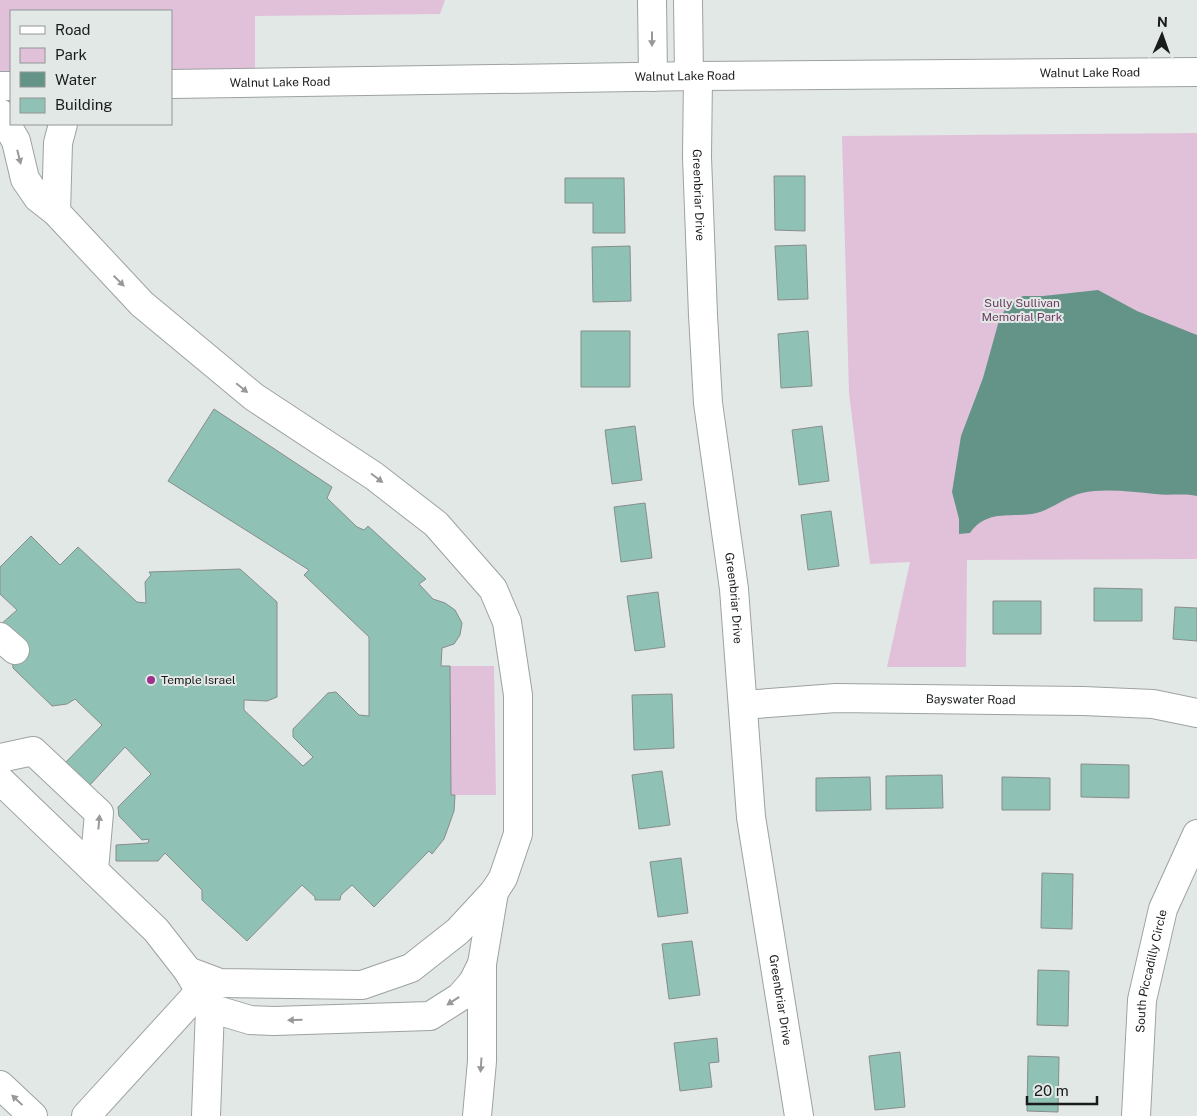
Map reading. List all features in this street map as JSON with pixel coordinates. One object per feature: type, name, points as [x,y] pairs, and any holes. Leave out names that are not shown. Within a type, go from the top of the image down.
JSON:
[{"type":"street","points":[[652,0],[653,77]]},
{"type":"street","name":"Greenbriar Drive","points":[[688,0],[694,76],[702,316],[708,403],[734,589],[751,817],[799,1116]]},
{"type":"street","name":"Walnut Lake Road","points":[[172,84],[694,76],[1197,72]]},
{"type":"street","points":[[0,113],[16,141],[25,179],[38,198],[56,212],[113,275],[171,330],[254,398],[374,476],[436,524],[493,589],[507,622],[518,695],[518,834],[503,878],[494,892],[458,931],[412,968],[362,985],[220,983],[199,990],[86,1116]]},
{"type":"street","points":[[56,212],[58,143],[63,125]]},
{"type":"street","name":"Bayswater Road","points":[[743,705],[836,698],[1083,701],[1153,704],[1197,713]]},
{"type":"street","points":[[0,758],[33,751],[99,813],[94,870]]},
{"type":"street","points":[[0,780],[156,930],[199,990],[250,1020],[430,1016],[460,997],[473,982],[482,964]]},
{"type":"street","name":"South Piccadilly Circle","points":[[1136,1116],[1142,1000],[1163,909],[1197,834]]},
{"type":"street","points":[[477,1116],[482,1061],[482,964],[494,892]]},
{"type":"street","points":[[343,985],[343,1019]]},
{"type":"street","points":[[199,990],[206,1116]]},
{"type":"street","points":[[0,1085],[34,1116]]},
{"type":"green space","points":[[0,0],[445,0],[440,14],[255,16],[255,78],[172,79],[172,10],[10,10],[10,81],[0,81]]},
{"type":"green space","name":"Sully Sullivan Memorial Park","points":[[1197,133],[1197,559],[967,560],[966,667],[887,667],[910,562],[870,564],[849,393],[842,136]]},
{"type":"green space","points":[[450,666],[494,666],[496,795],[451,795]]},
{"type":"water","points":[[1098,290],[1137,311],[1197,335],[1197,496],[1118,491],[1082,493],[1032,514],[990,518],[976,526],[970,533],[959,534],[959,519],[952,492],[961,436],[983,378],[998,324],[1007,305],[1023,296],[1043,296]]},
{"type":"building","points":[[774,176],[805,176],[805,231],[775,230]]},
{"type":"building","points":[[565,178],[624,178],[625,233],[593,233],[593,203],[565,203]]},
{"type":"building","points":[[806,245],[808,299],[778,300],[775,246]]},
{"type":"building","points":[[630,246],[631,301],[593,302],[592,247]]},
{"type":"building","points":[[581,331],[630,331],[630,387],[581,387]]},
{"type":"building","points":[[808,331],[812,386],[781,388],[778,334]]},
{"type":"building","name":"Temple Israel","points":[[214,409],[332,487],[327,498],[357,527],[364,530],[368,526],[426,579],[419,584],[433,599],[445,603],[455,610],[462,623],[460,635],[454,644],[442,648],[441,666],[450,666],[451,795],[455,795],[454,811],[444,839],[432,854],[429,851],[374,907],[352,885],[341,895],[340,900],[315,900],[315,897],[302,885],[247,941],[202,900],[202,890],[165,853],[158,861],[116,861],[116,845],[148,843],[149,839],[142,840],[119,816],[118,807],[151,774],[125,747],[89,786],[66,762],[102,725],[75,699],[67,704],[52,706],[13,668],[12,653],[0,625],[17,610],[0,594],[0,567],[31,536],[60,565],[78,547],[137,602],[146,603],[145,582],[151,575],[149,572],[240,569],[277,602],[277,697],[267,701],[244,700],[244,710],[303,766],[313,757],[293,737],[293,729],[328,693],[336,692],[359,715],[369,716],[369,637],[304,575],[309,570],[168,481]]},
{"type":"building","points":[[635,426],[642,480],[612,484],[605,430]]},
{"type":"building","points":[[822,426],[829,481],[799,485],[792,430]]},
{"type":"building","points":[[645,503],[652,558],[621,562],[614,507]]},
{"type":"building","points":[[831,511],[839,566],[808,570],[801,515]]},
{"type":"building","points":[[1094,588],[1142,589],[1142,621],[1094,621]]},
{"type":"building","points":[[658,592],[665,647],[635,651],[627,596]]},
{"type":"building","points":[[993,601],[1041,601],[1041,634],[993,634]]},
{"type":"building","points":[[1175,607],[1197,608],[1197,641],[1173,639]]},
{"type":"building","points":[[672,694],[674,748],[634,750],[632,695]]},
{"type":"building","points":[[1081,764],[1129,765],[1129,798],[1081,797]]},
{"type":"building","points":[[662,771],[670,825],[639,829],[632,775]]},
{"type":"building","points":[[942,775],[943,808],[886,809],[886,776]]},
{"type":"building","points":[[870,777],[871,810],[816,811],[816,778]]},
{"type":"building","points":[[1002,777],[1050,778],[1050,810],[1002,810]]},
{"type":"building","points":[[681,858],[688,913],[658,917],[650,862]]},
{"type":"building","points":[[1042,873],[1073,874],[1072,929],[1041,928]]},
{"type":"building","points":[[692,941],[700,995],[669,999],[662,944]]},
{"type":"building","points":[[1038,970],[1069,971],[1068,1026],[1037,1025]]},
{"type":"building","points":[[717,1038],[719,1062],[709,1063],[712,1087],[680,1091],[674,1043]]},
{"type":"building","points":[[900,1052],[905,1107],[875,1110],[869,1056]]},
{"type":"building","points":[[1028,1056],[1059,1057],[1058,1112],[1027,1111]]},
{"type":"place","name":"Temple Israel","points":[[151,680]]}]
